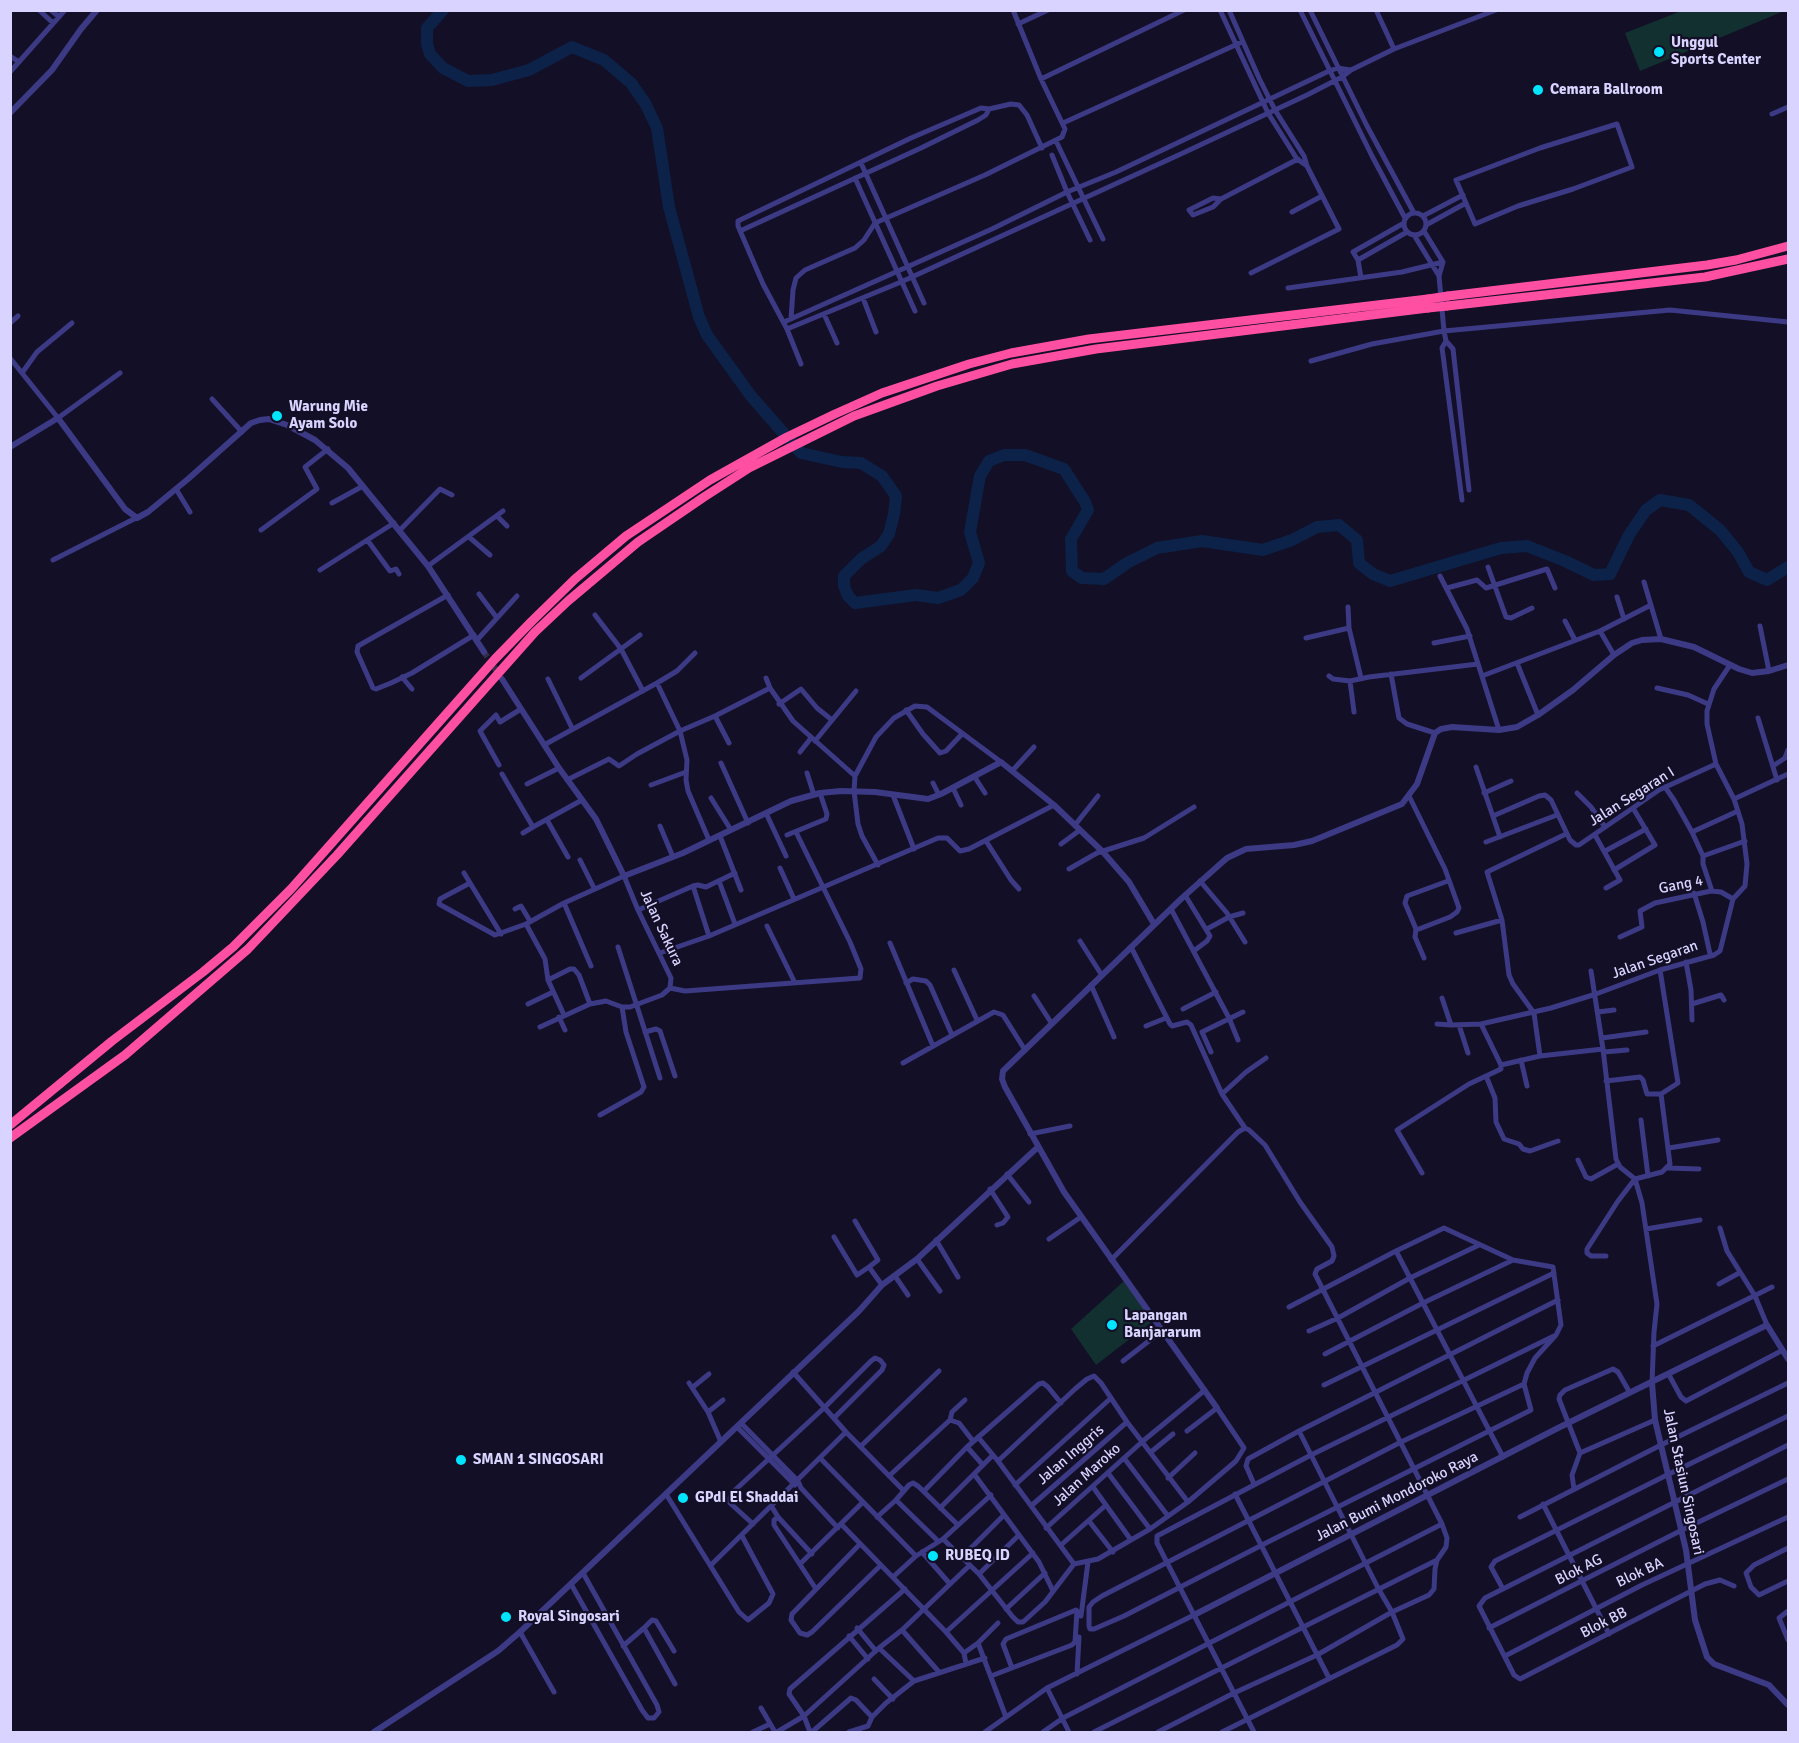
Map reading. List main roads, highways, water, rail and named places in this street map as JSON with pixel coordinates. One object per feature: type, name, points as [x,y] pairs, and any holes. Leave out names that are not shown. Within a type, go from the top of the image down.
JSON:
[{"type":"highway","points":[[1707,265],[1735,254],[1788,240]]},
{"type":"highway","points":[[1447,301],[1707,265],[1788,246]]},
{"type":"highway","points":[[12,1130],[112,1041],[203,972],[262,919],[291,890],[495,659],[575,579],[626,536],[710,480],[838,418],[882,393],[925,377],[1011,353],[1089,339],[1447,301],[1705,277],[1788,259]]},
{"type":"highway","points":[[12,1130],[125,1054],[248,949],[345,846],[535,632],[638,542],[746,464]]},
{"type":"waterway","points":[[443,10],[427,28],[427,44],[430,54],[443,68],[468,81],[492,80],[529,70],[572,47],[604,60],[631,83],[645,103],[657,128],[669,207],[699,317],[707,335],[751,396],[801,453],[842,462],[861,463],[882,476],[896,496],[889,534],[881,546],[861,559],[844,576],[844,586],[848,596],[855,603],[916,595],[938,598],[961,590],[973,578],[979,563],[970,532],[980,476],[989,461],[1004,455],[1025,455],[1064,469],[1085,502],[1088,510],[1071,539],[1072,571],[1082,578],[1104,579],[1127,563],[1157,548],[1202,541],[1263,550],[1292,540],[1317,527],[1339,525],[1357,540],[1359,563],[1373,574],[1390,581],[1501,548],[1527,546],[1594,575],[1610,574],[1629,535],[1646,510],[1660,500],[1689,505],[1720,530],[1738,552],[1749,572],[1767,580],[1788,567]]},
{"type":"tunnel","points":[[484,652],[500,676]]},
{"type":"place","name":"Unggul Sports Center","points":[[1659,52]]},
{"type":"place","name":"Cemara Ballroom","points":[[1538,90]]},
{"type":"place","name":"Warung Mie Ayam Solo","points":[[277,416]]},
{"type":"place","name":"Lapangan Banjararum","points":[[1112,1325]]},
{"type":"place","name":"SMAN 1 SINGOSARI","points":[[461,1460]]},
{"type":"place","name":"GPdI El Shaddai","points":[[683,1498]]},
{"type":"place","name":"RUBEQ ID","points":[[933,1556]]},
{"type":"place","name":"Royal Singosari","points":[[506,1617]]}]
